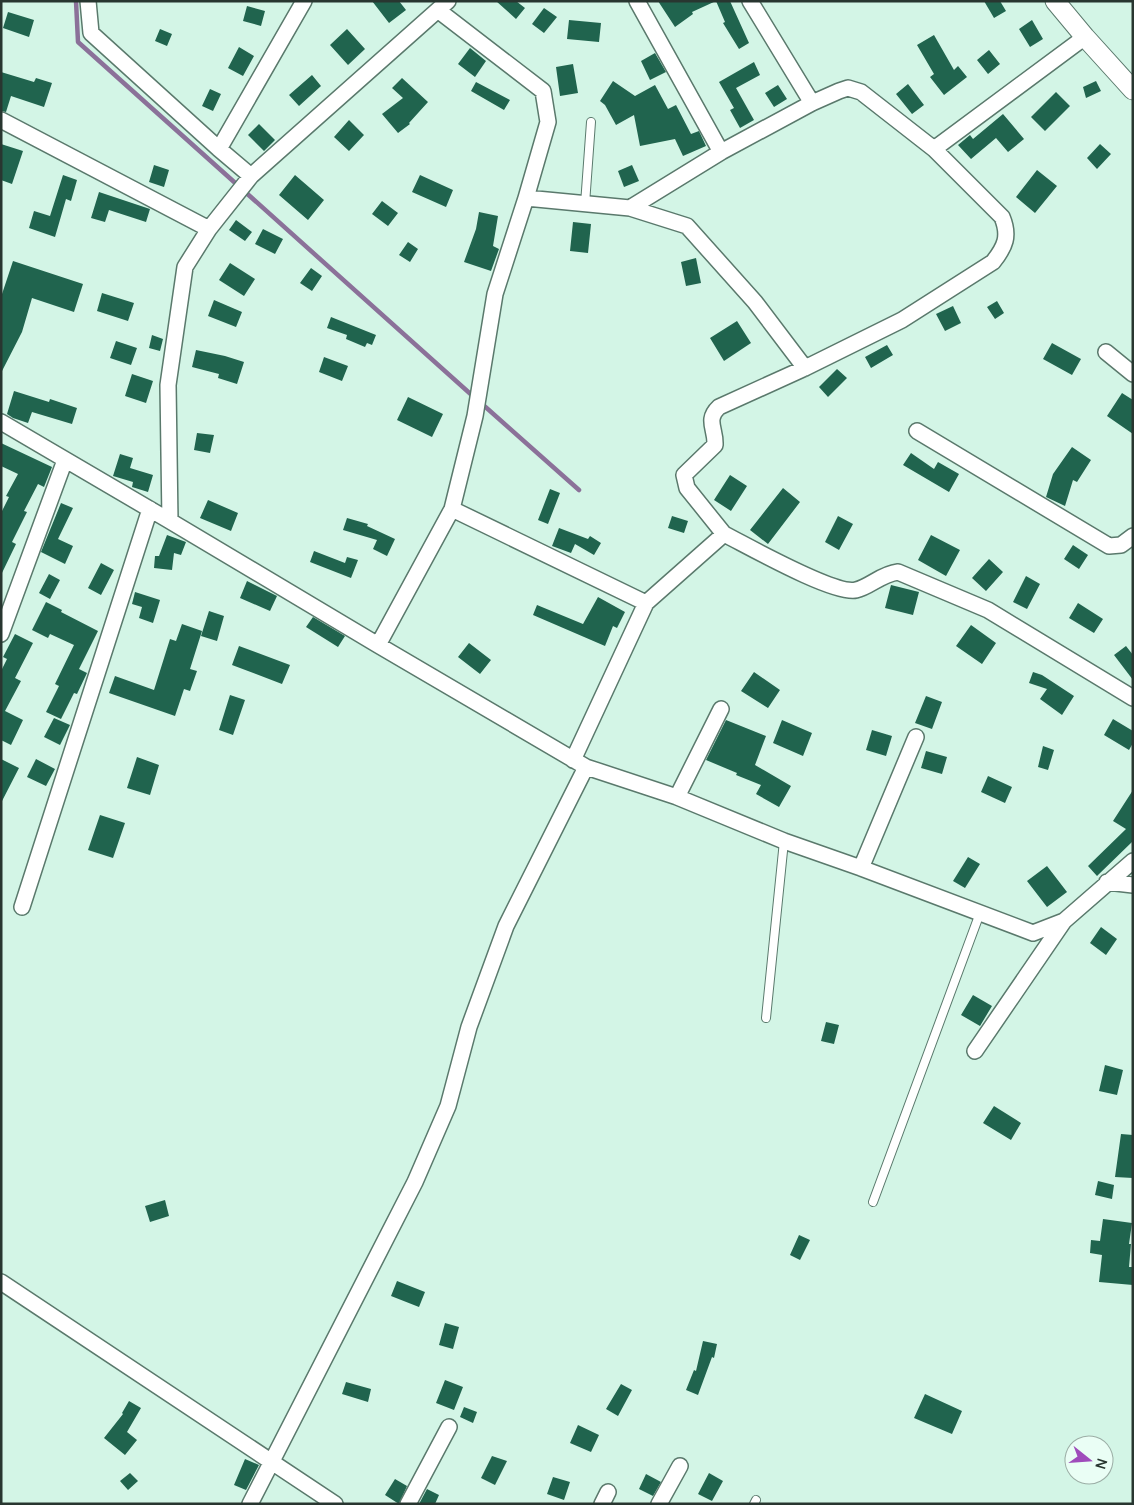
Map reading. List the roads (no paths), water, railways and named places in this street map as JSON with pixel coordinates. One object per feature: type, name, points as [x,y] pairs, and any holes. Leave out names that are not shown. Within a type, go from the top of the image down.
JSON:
[{"type":"street","points":[[88,1],[91,33],[219,149],[244,185]]},
{"type":"street","points":[[219,149],[304,1]]},
{"type":"street","points":[[637,1],[721,152]]},
{"type":"street","points":[[750,1],[812,103]]},
{"type":"street","points":[[1055,1],[1133,90]]},
{"type":"street","points":[[170,521],[168,385],[185,267],[209,229],[244,185],[444,6],[543,91],[548,122],[495,294],[475,416],[452,509],[378,645]]},
{"type":"street","points":[[934,149],[1085,37]]},
{"type":"street","points":[[630,208],[721,152],[812,103],[848,88],[861,92],[934,149],[1002,217],[1007,228],[1002,251],[993,262],[902,320],[805,368],[719,407],[712,413],[711,422],[716,439],[715,445],[684,475],[687,488],[724,534],[834,588],[855,590],[890,573],[898,572],[988,610],[1133,698]]},
{"type":"street","points":[[1,120],[209,229]]},
{"type":"street","points":[[526,198],[630,208],[687,226],[755,302],[805,368]]},
{"type":"street","points":[[1106,352],[1133,374]]},
{"type":"street","points":[[1,422],[579,763],[677,796],[784,841],[1032,933],[1064,921]]},
{"type":"street","points":[[917,431],[1109,546],[1121,545],[1133,536]]},
{"type":"street","points":[[1,634],[65,460]]},
{"type":"street","points":[[22,908],[150,509]]},
{"type":"street","points":[[452,509],[646,603]]},
{"type":"street","points":[[250,1504],[415,1182],[448,1106],[469,1027],[506,926],[579,763],[646,603],[724,534]]},
{"type":"street","points":[[677,796],[721,709]]},
{"type":"street","points":[[861,868],[916,737]]},
{"type":"street","points":[[975,1051],[1064,921],[1133,861]]},
{"type":"street","points":[[1107,882],[1133,885]]},
{"type":"street","points":[[1,1282],[335,1504]]},
{"type":"street","points":[[408,1504],[449,1427]]},
{"type":"street","points":[[659,1504],[680,1466]]},
{"type":"lane","points":[[585,204],[591,122]]},
{"type":"lane","points":[[766,1018],[784,841]]},
{"type":"lane","points":[[873,1202],[980,913]]},
{"type":"waterway","points":[[76,1],[78,42],[475,398]]},
{"type":"waterway","points":[[481,403],[579,490]]}]
